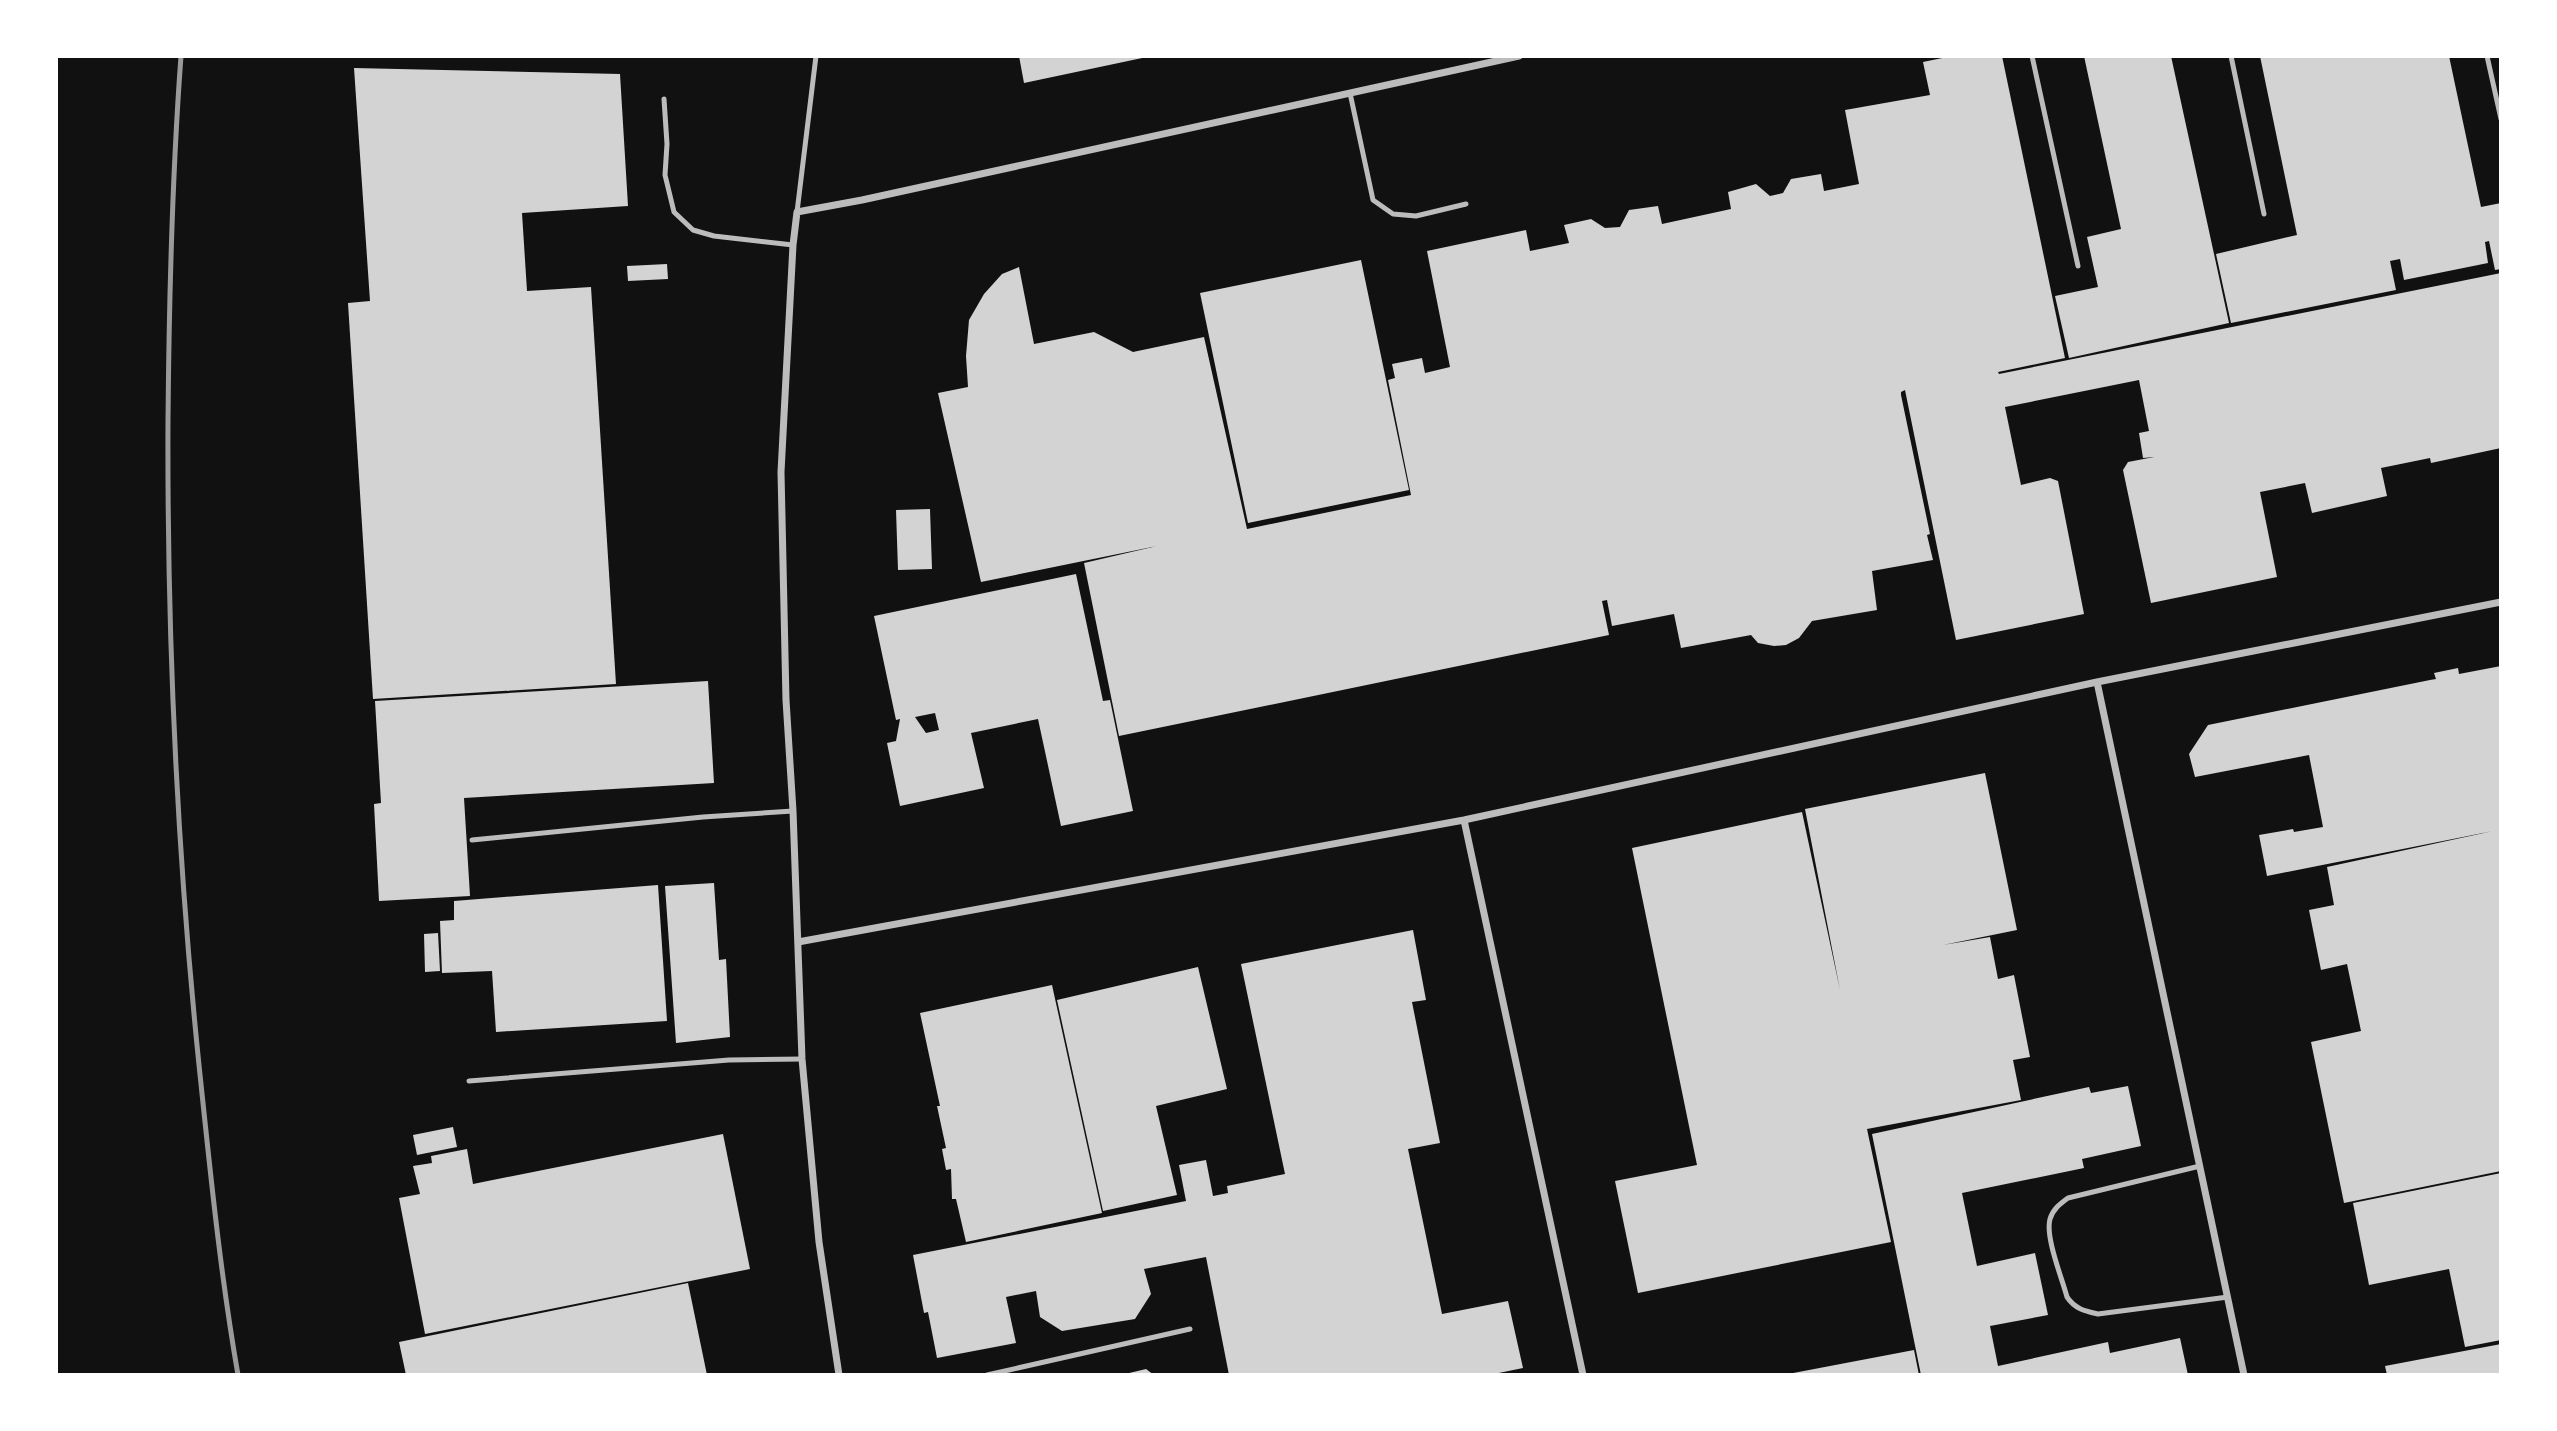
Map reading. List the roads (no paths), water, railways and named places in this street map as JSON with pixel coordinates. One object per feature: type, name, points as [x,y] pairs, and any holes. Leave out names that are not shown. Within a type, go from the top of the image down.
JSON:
[{"type":"street","points":[[839,1375],[819,1242],[802,1059],[786,700],[781,472],[797,212],[1519,56]]},
{"type":"street","points":[[798,942],[1464,820],[2097,681],[2501,602]]},
{"type":"street","points":[[2097,681],[2244,1375]]},
{"type":"street","points":[[1464,820],[1583,1375]]},
{"type":"lane","points":[[797,212],[816,56]]},
{"type":"lane","points":[[2032,56],[2078,267]]},
{"type":"lane","points":[[2231,56],[2264,214]]},
{"type":"lane","points":[[2487,56],[2501,119]]},
{"type":"lane","points":[[1350,93],[1373,200],[1393,214],[1416,216],[1466,204]]},
{"type":"lane","points":[[664,99],[667,144],[665,175],[674,212],[693,230],[714,236],[793,245]]},
{"type":"lane","points":[[472,840],[793,811]]},
{"type":"lane","points":[[469,1081],[729,1060],[802,1059]]},
{"type":"lane","points":[[2200,1166],[2068,1198],[2052,1214],[2049,1231],[2067,1297],[2073,1305],[2084,1311],[2106,1313],[2228,1297]]},
{"type":"lane","points":[[987,1375],[1190,1329]]},
{"type":"railway","points":[[181,56],[175,147],[168,421],[169,582],[175,743],[191,985],[211,1182],[238,1375]]}]
